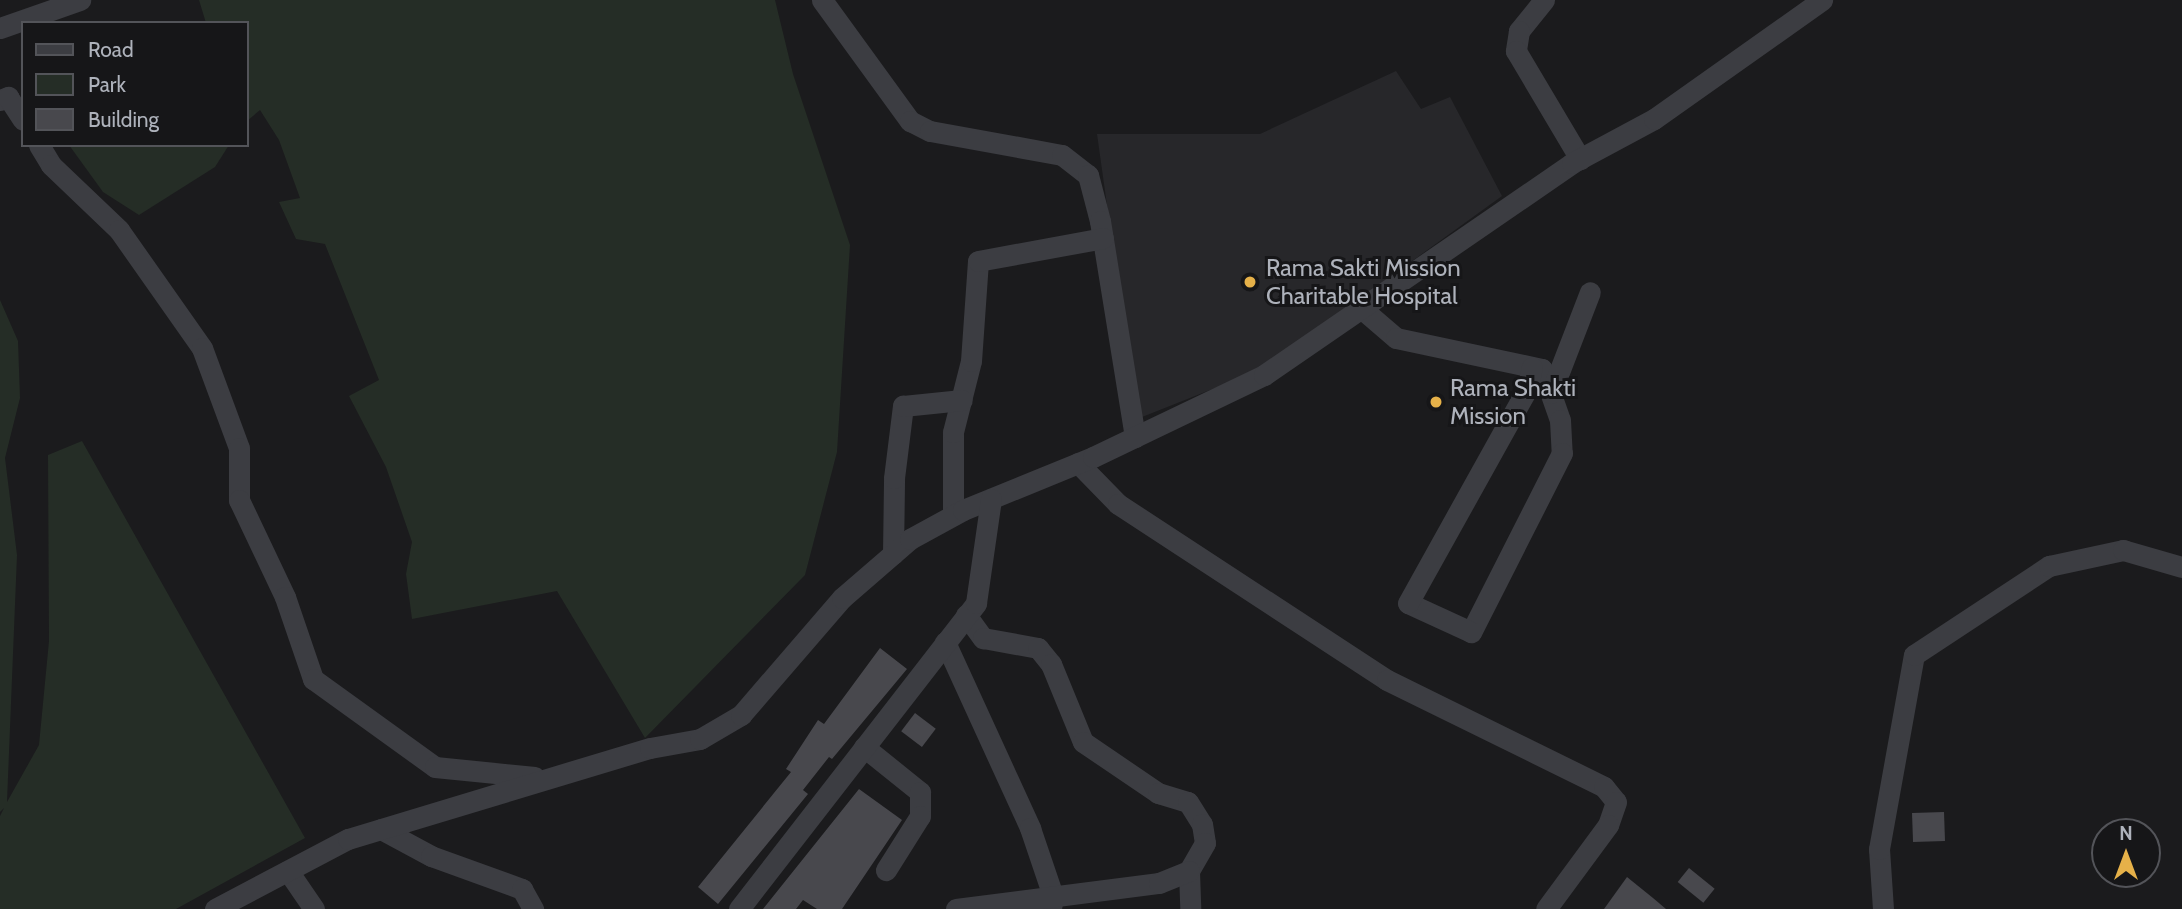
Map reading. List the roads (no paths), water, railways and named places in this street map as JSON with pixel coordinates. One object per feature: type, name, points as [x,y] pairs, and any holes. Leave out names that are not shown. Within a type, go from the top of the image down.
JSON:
[{"type":"street","points":[[0,28],[80,0]]},
{"type":"street","points":[[822,0],[910,121],[930,131],[1062,155],[1088,175],[1103,238],[1135,437]]},
{"type":"street","points":[[1544,0],[1520,31],[1516,51],[1580,159]]},
{"type":"street","points":[[215,909],[348,839],[650,748],[700,739],[741,715],[842,598],[893,554],[953,516],[1078,463],[1264,375],[1580,159],[1654,119],[1822,0]]},
{"type":"street","points":[[8,91],[21,116]]},
{"type":"street","points":[[40,147],[51,165],[119,230],[202,348],[239,448],[239,500],[285,597],[313,679],[435,767],[550,778]]},
{"type":"street","points":[[953,516],[953,432],[971,361],[978,261],[1103,238]]},
{"type":"street","points":[[1551,393],[1590,292]]},
{"type":"street","points":[[1361,308],[1395,338],[1542,369],[1551,393],[1560,420],[1562,453],[1471,632],[1408,603],[1528,387],[1532,367]]},
{"type":"street","points":[[893,554],[894,478],[903,406],[962,400]]},
{"type":"street","points":[[1078,463],[1118,504],[1387,680],[1604,787],[1616,802],[1608,825],[1546,909]]},
{"type":"street","points":[[739,909],[976,603],[991,499]]},
{"type":"street","points":[[1883,909],[1879,849],[1914,655],[2049,566],[2123,550],[2182,567]]},
{"type":"street","points":[[966,615],[984,638],[1038,648],[1051,664],[1083,742],[1158,793],[1188,802],[1202,824],[1205,843],[1189,871],[1190,909]]},
{"type":"street","points":[[945,642],[1030,828],[1052,903]]},
{"type":"street","points":[[864,747],[920,792],[920,816],[887,870]]},
{"type":"street","points":[[381,829],[431,856],[522,889],[533,909]]},
{"type":"street","points":[[288,871],[314,909]]},
{"type":"street","points":[[956,909],[1052,903],[1159,883],[1189,871]]},
{"type":"place","name":"Rama Sakti Mission Charitable Hospital","points":[[1250,282]]},
{"type":"place","name":"Rama Shakti Mission","points":[[1436,402]]}]
